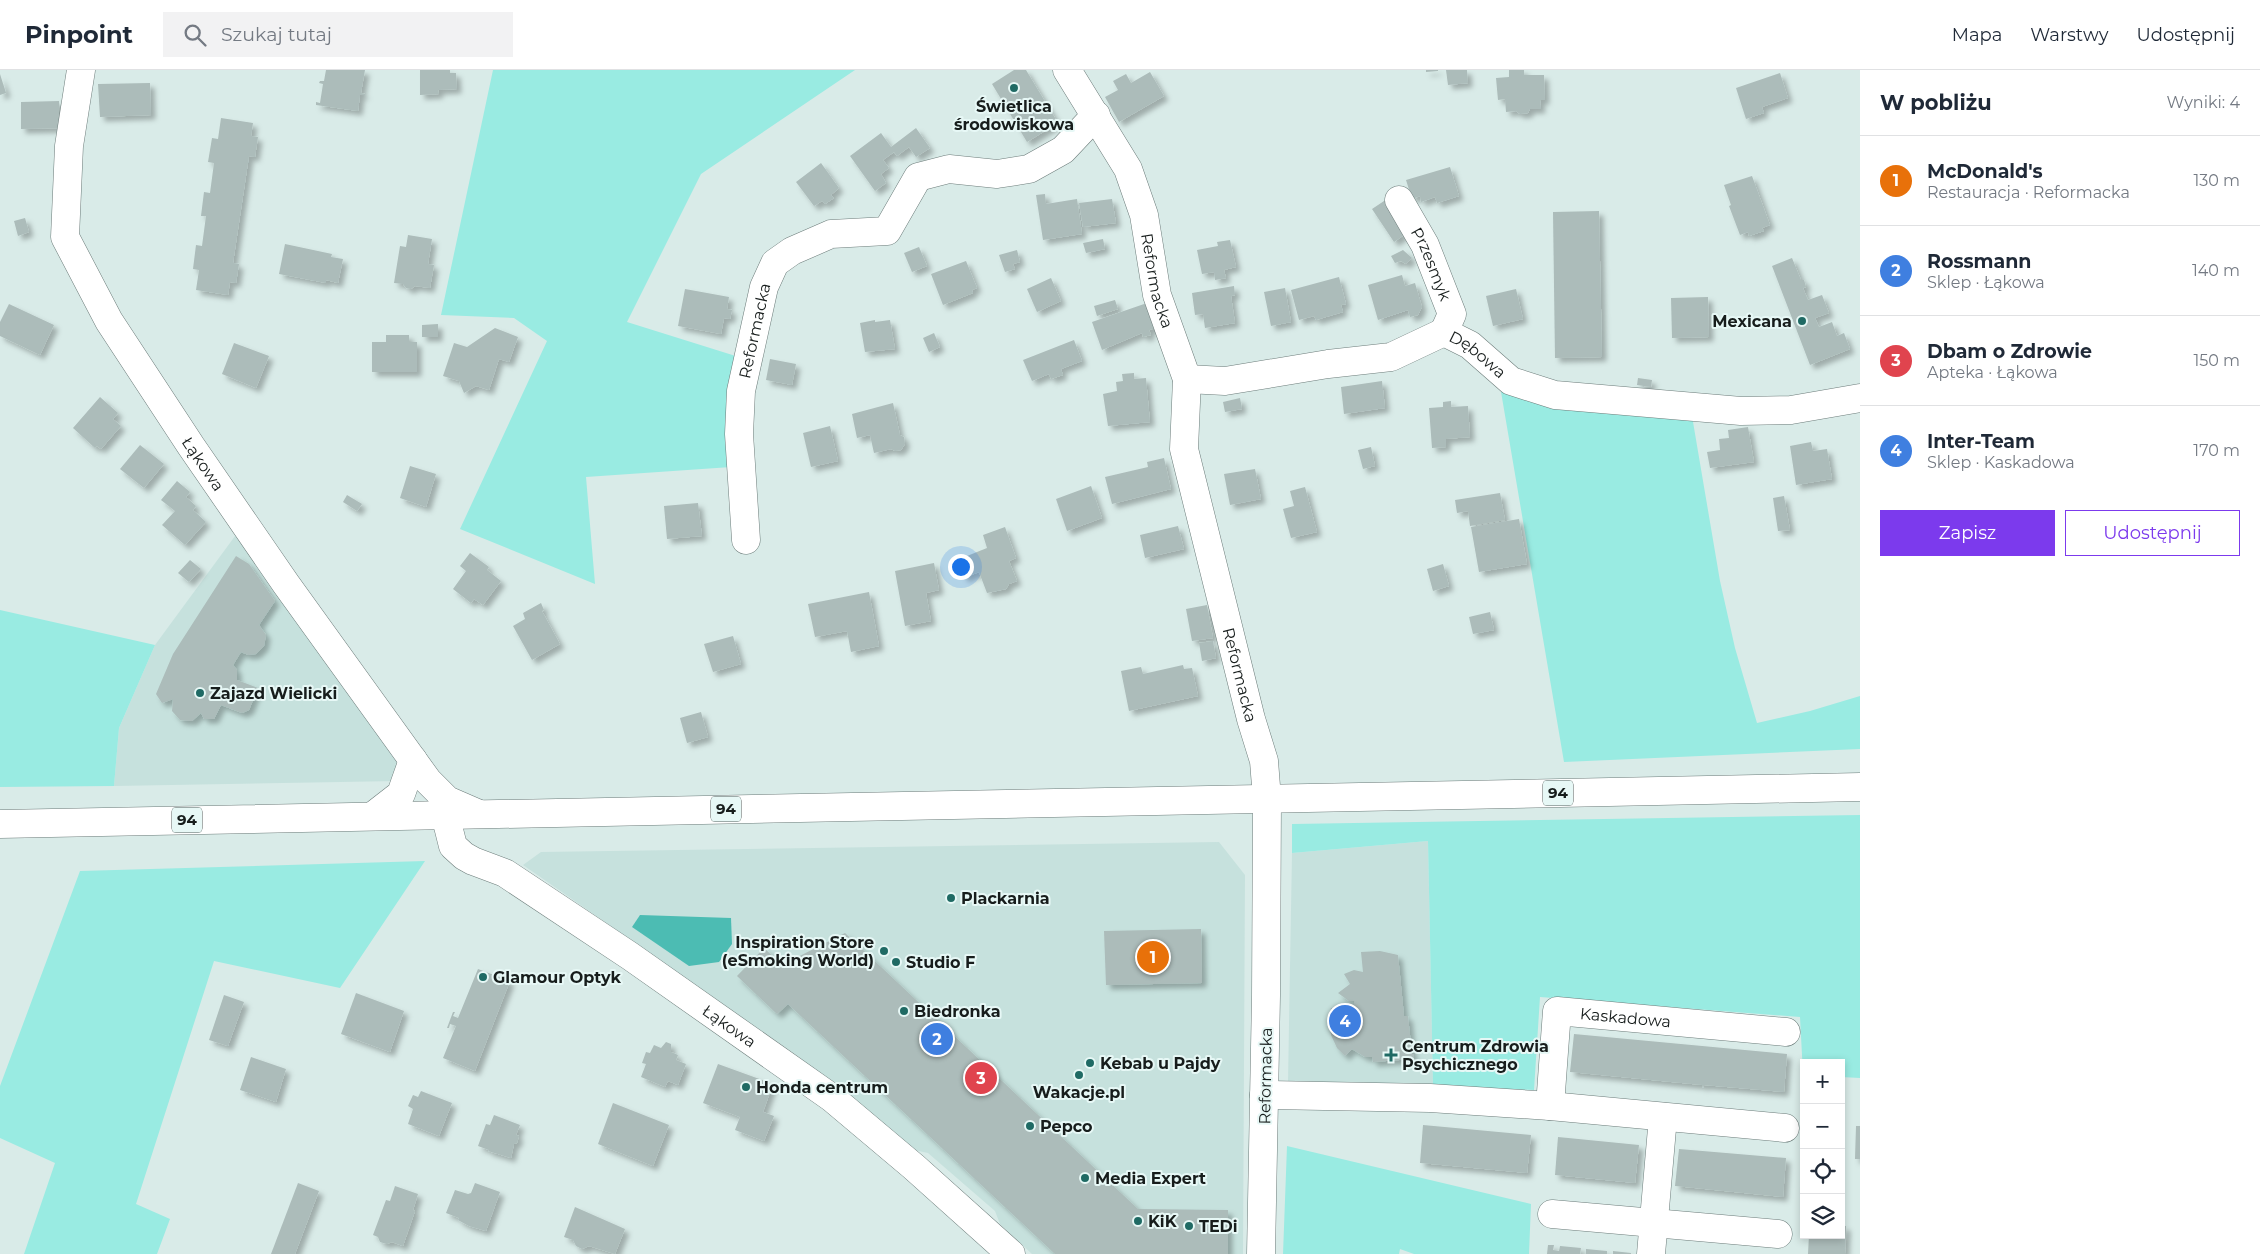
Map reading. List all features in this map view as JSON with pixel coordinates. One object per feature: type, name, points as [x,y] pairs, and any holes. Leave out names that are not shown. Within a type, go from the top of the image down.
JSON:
[{"type":"street","name":"Łąkowa","points":[[81,70],[69,146],[65,237],[110,321],[191,446],[286,584],[428,781],[447,800],[477,813]]},
{"type":"street","name":"Reformacka","points":[[1067,70],[1128,169],[1144,215],[1157,295],[1187,379],[1184,449],[1251,719],[1264,761],[1267,799],[1261,1254]]},
{"type":"street","name":"Reformacka","points":[[746,540],[739,434],[741,391],[764,287],[775,263],[792,251],[831,234],[887,231],[918,177],[949,169],[997,174],[1029,169],[1063,150],[1096,116]]},
{"type":"street","name":"Przesmyk","points":[[1399,200],[1425,244],[1452,314],[1444,332]]},
{"type":"street","name":"Dębowa","points":[[1187,379],[1225,381],[1328,364],[1391,357],[1444,332],[1470,345],[1511,381],[1556,395],[1740,411],[1791,410],[1860,398]]},
{"type":"street","points":[[374,815],[401,794],[413,760]]},
{"type":"street","name":"94","points":[[0,824],[477,813],[1860,788]]},
{"type":"street","name":"Łąkowa","points":[[445,814],[453,846],[464,856],[473,862],[505,873],[630,956],[832,1098],[914,1167],[1011,1254]]},
{"type":"street","name":"Kaskadowa","points":[[1550,1106],[1558,1011],[1786,1032]]},
{"type":"street","points":[[1264,1095],[1430,1098],[1550,1106],[1785,1128]]},
{"type":"street","points":[[1651,1254],[1663,1117]]},
{"type":"street","points":[[1552,1214],[1778,1234]]},
{"type":"shaded area","points":[[493,70],[855,70],[701,174],[627,322],[742,358],[731,467],[586,477],[595,584],[460,529],[547,341],[514,318],[441,315]]},
{"type":"shaded area","points":[[1499,380],[1692,416],[1720,581],[1735,648],[1757,723],[1810,711],[1860,696],[1860,749],[1564,762]]},
{"type":"shaded area","points":[[238,532],[396,758],[398,781],[114,786],[119,728],[155,645]]},
{"type":"shaded area","points":[[0,610],[155,645],[119,728],[114,786],[0,787]]},
{"type":"shaded area","points":[[1860,815],[1860,1078],[1845,1077],[1845,1059],[1802,1059],[1800,1017],[1540,997],[1534,1090],[1433,1086],[1428,841],[1292,853],[1292,824]]},
{"type":"shaded area","points":[[1428,841],[1433,1086],[1288,1082],[1292,853]]},
{"type":"shaded area","points":[[1219,842],[1245,875],[1243,1254],[1032,1254],[1000,1224],[995,1211],[928,1153],[914,1150],[799,1057],[523,865],[541,852]]},
{"type":"shaded area","points":[[425,861],[340,988],[214,961],[136,1204],[170,1219],[157,1254],[24,1254],[55,1163],[0,1138],[0,1086],[80,871]]},
{"type":"shaded area","points":[[640,915],[731,918],[732,944],[719,962],[689,966],[632,927]]},
{"type":"shaded area","points":[[1287,1146],[1531,1204],[1529,1254],[1414,1254],[1400,1249],[1399,1254],[1283,1254]]},
{"type":"building","points":[[326,70],[365,70],[361,93],[365,95],[360,95],[358,111],[316,105],[316,102],[320,103],[323,84],[319,83],[324,81]]},
{"type":"building","points":[[420,70],[450,70],[450,73],[456,73],[457,89],[438,90],[439,94],[420,95]]},
{"type":"building","points":[[1014,70],[1026,70],[1058,123],[1027,142],[992,84]]},
{"type":"building","points":[[1426,70],[1438,70],[1438,71],[1426,72]]},
{"type":"building","points":[[1446,70],[1467,70],[1468,83],[1448,85]]},
{"type":"building","points":[[1509,70],[1524,70],[1524,75],[1544,75],[1545,100],[1540,100],[1541,109],[1530,109],[1528,113],[1520,114],[1516,111],[1506,112],[1505,99],[1498,100],[1496,78],[1509,77]]},
{"type":"building","points":[[1150,72],[1164,96],[1119,122],[1105,97],[1118,90],[1113,81],[1126,74],[1131,83]]},
{"type":"building","points":[[1780,73],[1788,98],[1762,107],[1764,113],[1746,119],[1736,88]]},
{"type":"building","points":[[0,74],[6,93],[0,95]]},
{"type":"building","points":[[150,83],[151,115],[100,117],[98,84]]},
{"type":"building","points":[[59,101],[59,128],[21,129],[21,102]]},
{"type":"building","points":[[221,118],[253,123],[251,136],[258,137],[255,157],[249,156],[233,263],[239,264],[236,283],[230,282],[228,295],[196,290],[199,270],[193,269],[196,245],[202,246],[206,216],[201,216],[204,192],[210,193],[214,163],[208,162],[212,138],[218,139]]},
{"type":"building","points":[[916,128],[930,148],[916,157],[909,147],[897,156],[894,152],[883,160],[889,168],[881,174],[886,183],[875,191],[850,156],[881,133],[891,147]]},
{"type":"building","points":[[821,163],[839,188],[831,195],[834,198],[825,204],[822,201],[814,206],[796,182]]},
{"type":"building","points":[[1450,167],[1459,196],[1437,203],[1435,197],[1421,202],[1420,196],[1412,199],[1406,180]]},
{"type":"building","points":[[1752,176],[1770,225],[1762,228],[1764,231],[1749,236],[1748,232],[1740,235],[1729,206],[1731,205],[1724,185]]},
{"type":"building","points":[[1045,194],[1046,204],[1077,199],[1082,234],[1043,240],[1036,195]]},
{"type":"building","points":[[1112,199],[1116,223],[1083,227],[1079,203]]},
{"type":"building","points":[[1387,199],[1402,223],[1398,226],[1404,235],[1394,242],[1372,209]]},
{"type":"building","points":[[1599,211],[1602,357],[1555,358],[1553,212]]},
{"type":"building","points":[[25,218],[29,232],[18,236],[14,221]]},
{"type":"building","points":[[408,235],[432,239],[428,264],[434,265],[430,288],[415,286],[411,289],[406,288],[403,284],[394,283],[400,246],[406,247]]},
{"type":"building","points":[[1103,239],[1105,249],[1086,253],[1083,243]]},
{"type":"building","points":[[1230,240],[1236,267],[1224,270],[1226,278],[1215,280],[1214,272],[1202,274],[1197,250],[1218,246],[1217,242]]},
{"type":"building","points":[[285,244],[332,254],[331,257],[343,259],[338,283],[326,280],[326,283],[279,274]]},
{"type":"building","points":[[919,247],[927,266],[912,272],[904,253]]},
{"type":"building","points":[[1017,250],[1020,262],[1013,264],[1015,269],[1005,272],[999,255]]},
{"type":"building","points":[[1403,250],[1412,258],[1406,264],[1401,261],[1395,263],[1391,256]]},
{"type":"building","points":[[1792,258],[1801,280],[1804,280],[1806,287],[1803,288],[1808,300],[1822,295],[1829,313],[1815,318],[1819,327],[1832,322],[1837,336],[1844,333],[1850,349],[1810,365],[1772,266]]},
{"type":"building","points":[[966,261],[977,288],[972,290],[973,293],[943,305],[931,274]]},
{"type":"building","points":[[1402,275],[1405,286],[1415,283],[1422,307],[1418,315],[1410,317],[1408,310],[1378,320],[1368,285]]},
{"type":"building","points":[[1339,277],[1346,304],[1341,305],[1343,312],[1316,320],[1314,316],[1299,320],[1291,290]]},
{"type":"building","points":[[1051,278],[1061,301],[1037,312],[1027,289]]},
{"type":"building","points":[[1234,286],[1235,295],[1231,296],[1235,323],[1205,328],[1203,314],[1195,315],[1192,293]]},
{"type":"building","points":[[1285,288],[1291,322],[1271,326],[1264,292]]},
{"type":"building","points":[[685,289],[729,297],[727,309],[732,310],[730,319],[724,318],[721,334],[678,326]]},
{"type":"building","points":[[1516,289],[1523,319],[1493,326],[1486,296]]},
{"type":"building","points":[[1708,297],[1709,337],[1672,338],[1671,298]]},
{"type":"building","points":[[1115,300],[1118,309],[1097,316],[1094,306]]},
{"type":"building","points":[[1147,303],[1156,328],[1149,330],[1151,335],[1143,337],[1142,333],[1102,350],[1092,322]]},
{"type":"building","points":[[9,304],[54,325],[40,355],[0,336],[0,322]]},
{"type":"building","points":[[875,320],[875,322],[890,320],[895,349],[865,352],[860,323]]},
{"type":"building","points":[[438,324],[438,337],[422,337],[422,325]]},
{"type":"building","points":[[495,328],[518,337],[509,362],[499,359],[489,390],[476,386],[464,393],[459,381],[443,376],[454,343],[467,347]]},
{"type":"building","points":[[934,333],[940,347],[929,352],[923,338]]},
{"type":"building","points":[[386,335],[409,335],[409,342],[417,342],[417,372],[372,372],[372,342],[386,342]]},
{"type":"building","points":[[1074,340],[1082,361],[1061,369],[1063,375],[1051,379],[1049,374],[1032,381],[1023,360]]},
{"type":"building","points":[[234,343],[269,356],[256,388],[222,374]]},
{"type":"building","points":[[770,359],[796,364],[792,385],[766,380]]},
{"type":"building","points":[[1134,373],[1134,379],[1146,378],[1150,422],[1108,426],[1103,394],[1117,391],[1116,382],[1123,381],[1122,374]]},
{"type":"building","points":[[1638,378],[1652,380],[1651,387],[1637,385]]},
{"type":"building","points":[[1382,381],[1385,408],[1344,414],[1341,387]]},
{"type":"building","points":[[100,397],[118,413],[113,419],[121,426],[101,449],[97,446],[95,448],[73,428]]},
{"type":"building","points":[[1240,398],[1242,409],[1225,412],[1223,402]]},
{"type":"building","points":[[1451,401],[1451,407],[1468,406],[1470,437],[1446,439],[1446,447],[1432,448],[1429,408],[1443,407],[1443,402]]},
{"type":"building","points":[[893,403],[900,435],[904,437],[905,444],[901,450],[895,451],[891,449],[874,453],[870,435],[857,438],[852,414]]},
{"type":"building","points":[[830,426],[838,461],[811,467],[803,433]]},
{"type":"building","points":[[1748,427],[1754,462],[1710,468],[1707,452],[1720,450],[1719,439],[1729,438],[1728,430]]},
{"type":"building","points":[[1811,442],[1813,451],[1827,449],[1832,479],[1796,485],[1790,446]]},
{"type":"building","points":[[140,445],[164,464],[144,488],[120,469]]},
{"type":"building","points":[[1371,447],[1375,466],[1363,469],[1358,450]]},
{"type":"building","points":[[1164,458],[1171,489],[1112,504],[1105,477],[1148,467],[1147,462]]},
{"type":"building","points":[[410,466],[436,474],[426,507],[400,498]]},
{"type":"building","points":[[1255,469],[1261,499],[1230,505],[1224,474]]},
{"type":"building","points":[[177,481],[190,492],[186,497],[196,506],[193,510],[206,522],[185,545],[162,525],[175,511],[161,500]]},
{"type":"building","points":[[1091,486],[1102,518],[1067,531],[1056,499]]},
{"type":"building","points":[[1305,487],[1317,532],[1291,538],[1283,509],[1294,506],[1290,491]]},
{"type":"building","points":[[1500,493],[1505,520],[1470,526],[1468,511],[1457,513],[1455,500]]},
{"type":"building","points":[[347,495],[362,504],[357,511],[343,502]]},
{"type":"building","points":[[1784,496],[1790,530],[1778,531],[1773,498]]},
{"type":"building","points":[[698,503],[702,536],[667,539],[664,506]]},
{"type":"building","points":[[1519,519],[1527,564],[1479,572],[1471,527]]},
{"type":"building","points":[[1178,526],[1184,549],[1145,558],[1140,535]]},
{"type":"building","points":[[1005,527],[1016,558],[1009,561],[1017,581],[1009,584],[1006,589],[987,593],[979,572],[964,578],[957,560],[987,548],[983,535]]},
{"type":"building","points":[[470,553],[489,567],[487,570],[501,581],[483,605],[474,599],[471,603],[453,589],[466,571],[460,566]]},
{"type":"building","name":"Zajazd Wielicki","points":[[236,556],[249,564],[275,601],[259,625],[266,635],[264,646],[256,654],[248,655],[241,652],[233,665],[237,670],[237,680],[258,688],[249,710],[242,713],[221,705],[214,719],[204,719],[201,713],[192,721],[180,720],[172,711],[173,699],[162,703],[156,694],[173,654]]},
{"type":"building","points":[[190,560],[201,569],[189,582],[178,573]]},
{"type":"building","points":[[934,563],[939,590],[926,593],[931,621],[905,626],[895,571]]},
{"type":"building","points":[[1443,564],[1449,586],[1433,591],[1427,569]]},
{"type":"building","points":[[869,592],[879,646],[851,652],[847,631],[815,637],[808,604]]},
{"type":"building","points":[[541,603],[544,610],[542,611],[560,644],[532,660],[513,626],[525,619],[523,613]]},
{"type":"building","points":[[1207,605],[1213,638],[1192,641],[1186,609]]},
{"type":"building","points":[[1490,612],[1494,630],[1473,634],[1469,617]]},
{"type":"building","points":[[733,636],[741,664],[713,672],[704,644]]},
{"type":"building","points":[[1213,641],[1216,658],[1202,661],[1199,643]]},
{"type":"building","points":[[1183,665],[1184,669],[1192,668],[1198,696],[1129,711],[1121,671],[1141,667],[1143,674]]},
{"type":"building","points":[[701,712],[708,737],[687,743],[680,718]]},
{"type":"building","points":[[1201,929],[1202,983],[1106,985],[1104,931]]},
{"type":"building","points":[[845,933],[1138,1209],[1228,1210],[1228,1254],[1055,1254],[788,1004],[777,1014],[737,976],[764,948],[782,965]]},
{"type":"building","points":[[1380,951],[1398,955],[1404,1016],[1408,1016],[1412,1054],[1414,1054],[1413,1059],[1373,1062],[1372,1057],[1365,1057],[1352,1049],[1345,1056],[1337,1048],[1331,1035],[1329,1022],[1331,1008],[1351,1014],[1354,1007],[1354,1001],[1349,1001],[1338,993],[1350,984],[1344,974],[1354,970],[1363,972],[1361,952]]},
{"type":"building","points":[[478,969],[510,981],[475,1071],[443,1058],[456,1026],[450,1024],[449,1028],[447,1028],[453,1012],[455,1012],[453,1016],[458,1018]]},
{"type":"building","points":[[356,993],[404,1011],[390,1052],[341,1034]]},
{"type":"building","points":[[224,995],[244,1002],[228,1046],[209,1040]]},
{"type":"building","points":[[1574,1034],[1787,1054],[1784,1092],[1704,1085],[1703,1088],[1702,1085],[1570,1072]]},
{"type":"building","points":[[666,1042],[671,1044],[671,1052],[678,1055],[676,1060],[686,1064],[678,1085],[668,1081],[665,1087],[641,1077],[646,1064],[642,1063],[646,1052],[650,1053],[654,1045],[661,1048]]},
{"type":"building","points":[[251,1057],[286,1069],[276,1102],[240,1090]]},
{"type":"building","points":[[718,1064],[773,1084],[763,1112],[774,1116],[764,1141],[735,1130],[740,1117],[703,1103]]},
{"type":"building","points":[[421,1091],[452,1103],[439,1136],[408,1124],[413,1109],[408,1106],[413,1095],[418,1097]]},
{"type":"building","points":[[613,1103],[669,1125],[653,1166],[598,1144]]},
{"type":"building","points":[[494,1115],[520,1125],[516,1135],[519,1136],[517,1143],[514,1144],[511,1158],[478,1146],[486,1124],[490,1125]]},
{"type":"building","points":[[1423,1125],[1531,1135],[1527,1173],[1420,1163]]},
{"type":"building","points":[[1856,1126],[1860,1126],[1860,1159],[1855,1159]]},
{"type":"building","points":[[1558,1137],[1639,1145],[1635,1183],[1555,1175]]},
{"type":"building","points":[[1679,1149],[1786,1158],[1783,1197],[1675,1186]]},
{"type":"building","points":[[298,1183],[319,1191],[295,1254],[271,1254]]},
{"type":"building","points":[[475,1183],[500,1192],[486,1231],[469,1226],[458,1220],[459,1218],[446,1213],[455,1190],[468,1194],[471,1193]]},
{"type":"building","points":[[395,1186],[418,1194],[413,1210],[415,1211],[403,1246],[392,1242],[387,1244],[380,1242],[378,1237],[373,1235],[386,1200],[390,1201]]},
{"type":"building","points":[[575,1207],[625,1229],[615,1254],[589,1246],[582,1249],[576,1246],[573,1240],[564,1237]]},
{"type":"building","points":[[1846,1226],[1845,1254],[1808,1254],[1809,1239],[1845,1239]]},
{"type":"building","points":[[1548,1245],[1554,1245],[1553,1250],[1559,1251],[1560,1246],[1581,1248],[1580,1254],[1547,1254]]},
{"type":"building","points":[[1586,1249],[1607,1251],[1607,1254],[1586,1254]]},
{"type":"building","points":[[1613,1251],[1631,1253],[1631,1254],[1613,1254]]},
{"type":"place","name":"Świetlica środowiskowa","points":[[1014,88]]},
{"type":"place","name":"Mexicana","points":[[1802,321]]},
{"type":"place","name":"Zajazd Wielicki","points":[[200,693]]},
{"type":"place","name":"Plackarnia","points":[[951,898]]},
{"type":"place","name":"Inspiration Store (eSmoking World)","points":[[884,951]]},
{"type":"place","name":"McDonald's","points":[[1153,957]]},
{"type":"place","name":"Studio F","points":[[896,962]]},
{"type":"place","name":"Glamour Optyk","points":[[483,977]]},
{"type":"place","name":"Biedronka","points":[[904,1011]]},
{"type":"place","name":"Inter-Team","points":[[1345,1021]]},
{"type":"place","name":"Rossmann","points":[[937,1039]]},
{"type":"place","name":"Centrum Zdrowia Psychicznego","points":[[1391,1055]]},
{"type":"place","name":"Kebab u Pajdy","points":[[1090,1063]]},
{"type":"place","name":"Wakacje.pl","points":[[1079,1075]]},
{"type":"place","name":"Dbam o Zdrowie","points":[[981,1078]]},
{"type":"place","name":"Honda centrum","points":[[746,1087]]},
{"type":"place","name":"Pepco","points":[[1030,1126]]},
{"type":"place","name":"Media Expert","points":[[1085,1178]]},
{"type":"place","name":"KiK","points":[[1138,1221]]},
{"type":"place","name":"TEDi","points":[[1189,1226]]}]
